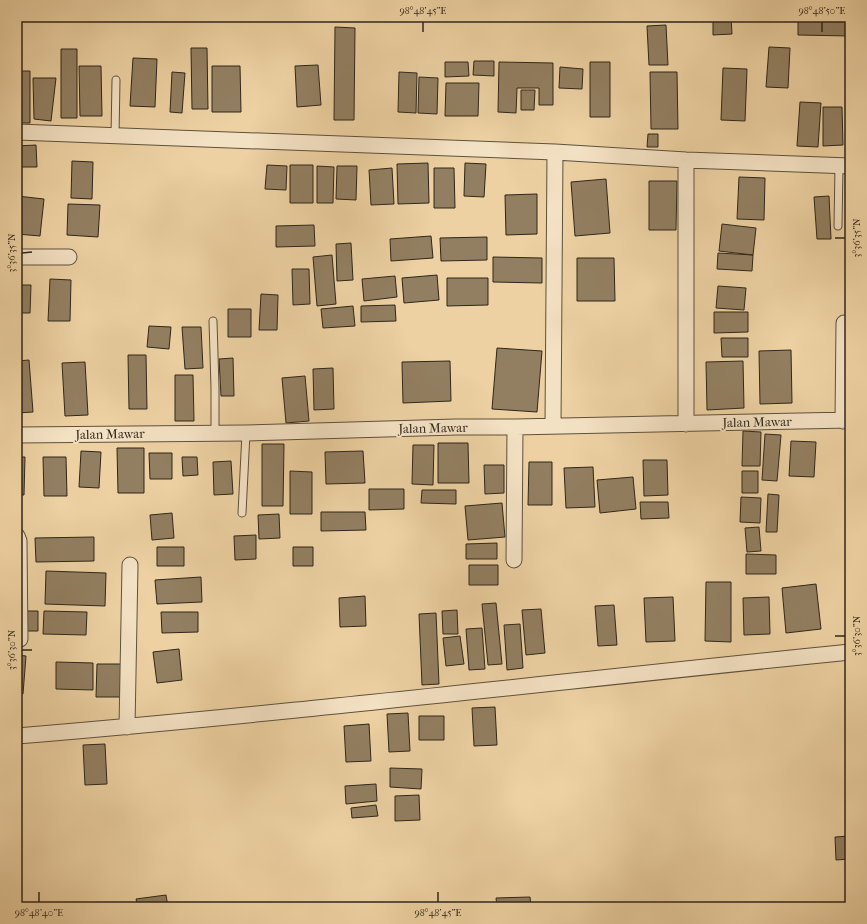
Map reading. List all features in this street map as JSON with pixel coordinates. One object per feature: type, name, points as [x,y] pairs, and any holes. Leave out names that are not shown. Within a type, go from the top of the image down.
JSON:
[{"type":"street","points":[[17,132],[555,152],[686,160],[845,165]]},
{"type":"street","points":[[553,426],[555,152]]},
{"type":"street","points":[[686,160],[686,424]]},
{"type":"street","points":[[17,257],[69,257]]},
{"type":"street","points":[[844,323],[847,420]]},
{"type":"street","name":"Jalan Mawar","points":[[17,435],[246,433],[456,427],[847,420]]},
{"type":"street","points":[[514,560],[515,427]]},
{"type":"street","points":[[17,536],[19,541],[20,639]]},
{"type":"street","points":[[127,727],[130,565]]},
{"type":"street","points":[[17,736],[127,727],[850,652]]},
{"type":"lane","points":[[114,136],[116,80]]},
{"type":"lane","points":[[838,226],[845,165]]},
{"type":"lane","points":[[213,321],[215,388],[214,433]]},
{"type":"lane","points":[[242,513],[246,433]]},
{"type":"building","points":[[566,17],[590,17],[590,19],[566,19]]},
{"type":"building","points":[[713,17],[731,17],[732,34],[713,35]]},
{"type":"building","points":[[798,17],[849,17],[849,36],[798,35]]},
{"type":"building","points":[[666,25],[668,65],[649,65],[647,26]]},
{"type":"building","points":[[335,27],[355,28],[354,120],[334,120]]},
{"type":"building","points":[[769,47],[790,48],[788,88],[766,87]]},
{"type":"building","points":[[191,48],[207,48],[208,109],[192,109]]},
{"type":"building","points":[[61,49],[77,49],[77,118],[61,118]]},
{"type":"building","points":[[133,58],[157,59],[155,107],[130,106]]},
{"type":"building","points":[[474,61],[494,61],[494,76],[473,75]]},
{"type":"building","points":[[445,62],[468,62],[469,76],[445,77]]},
{"type":"building","points":[[499,62],[553,63],[553,105],[539,105],[539,88],[517,88],[516,113],[498,112]]},
{"type":"building","points":[[590,62],[610,62],[610,117],[590,117]]},
{"type":"building","points":[[318,65],[321,105],[297,107],[295,66]]},
{"type":"building","points":[[79,66],[101,66],[102,116],[80,116]]},
{"type":"building","points":[[212,66],[240,66],[241,112],[212,112]]},
{"type":"building","points":[[560,67],[583,69],[582,89],[559,88]]},
{"type":"building","points":[[723,68],[747,69],[745,121],[721,120]]},
{"type":"building","points":[[17,71],[30,71],[30,123],[17,123]]},
{"type":"building","points":[[172,72],[185,73],[182,113],[170,112]]},
{"type":"building","points":[[399,72],[417,73],[416,113],[398,112]]},
{"type":"building","points":[[650,72],[677,72],[678,129],[651,129]]},
{"type":"building","points":[[419,77],[438,78],[437,114],[418,113]]},
{"type":"building","points":[[33,78],[56,78],[51,121],[34,119]]},
{"type":"building","points":[[446,83],[479,83],[478,116],[445,116]]},
{"type":"building","points":[[521,90],[535,90],[534,110],[521,110]]},
{"type":"building","points":[[800,102],[821,103],[818,147],[797,146]]},
{"type":"building","points":[[823,107],[842,107],[843,145],[823,146]]},
{"type":"building","points":[[648,134],[658,134],[658,147],[647,147]]},
{"type":"building","points":[[36,145],[37,167],[17,167],[17,146]]},
{"type":"building","points":[[72,161],[93,162],[92,199],[71,198]]},
{"type":"building","points":[[428,163],[429,203],[398,204],[397,164]]},
{"type":"building","points":[[465,163],[486,164],[484,197],[464,196]]},
{"type":"building","points":[[267,165],[287,166],[286,190],[265,189]]},
{"type":"building","points":[[290,165],[313,165],[313,203],[290,203]]},
{"type":"building","points":[[317,166],[334,167],[333,203],[317,203]]},
{"type":"building","points":[[337,166],[357,166],[356,200],[336,199]]},
{"type":"building","points":[[392,168],[394,204],[371,205],[369,170]]},
{"type":"building","points":[[434,168],[454,168],[455,208],[434,208]]},
{"type":"building","points":[[739,177],[765,178],[764,220],[737,219]]},
{"type":"building","points":[[606,179],[610,233],[575,236],[571,182]]},
{"type":"building","points":[[649,181],[677,181],[676,230],[649,230]]},
{"type":"building","points":[[537,194],[537,234],[506,235],[505,195]]},
{"type":"building","points":[[17,196],[44,199],[40,236],[17,234]]},
{"type":"building","points":[[829,196],[831,239],[817,239],[814,197]]},
{"type":"building","points":[[68,204],[100,205],[98,237],[67,235]]},
{"type":"building","points":[[722,224],[756,228],[753,255],[719,251]]},
{"type":"building","points":[[314,225],[315,246],[276,247],[276,226]]},
{"type":"building","points":[[431,236],[433,258],[391,261],[390,239]]},
{"type":"building","points":[[487,237],[487,260],[441,261],[440,238]]},
{"type":"building","points":[[351,243],[353,280],[337,281],[336,244]]},
{"type":"building","points":[[718,253],[753,255],[752,271],[717,269]]},
{"type":"building","points":[[332,255],[336,304],[317,306],[313,257]]},
{"type":"building","points":[[493,257],[542,258],[542,283],[493,282]]},
{"type":"building","points":[[577,258],[614,258],[615,301],[577,301]]},
{"type":"building","points":[[292,269],[309,269],[310,304],[293,305]]},
{"type":"building","points":[[437,275],[439,300],[404,303],[402,278]]},
{"type":"building","points":[[395,276],[397,297],[364,301],[362,279]]},
{"type":"building","points":[[447,278],[488,278],[488,305],[447,306]]},
{"type":"building","points":[[50,279],[71,280],[70,321],[48,321]]},
{"type":"building","points":[[17,285],[31,285],[30,313],[17,313]]},
{"type":"building","points":[[718,286],[746,288],[744,310],[716,308]]},
{"type":"building","points":[[261,294],[278,295],[277,330],[259,330]]},
{"type":"building","points":[[395,305],[396,321],[361,322],[361,306]]},
{"type":"building","points":[[353,306],[355,326],[323,328],[321,309]]},
{"type":"building","points":[[228,309],[251,309],[251,337],[228,337]]},
{"type":"building","points":[[714,312],[748,312],[748,332],[714,333]]},
{"type":"building","points":[[149,326],[171,327],[169,349],[147,347]]},
{"type":"building","points":[[182,327],[201,327],[203,368],[185,369]]},
{"type":"building","points":[[721,338],[748,338],[748,357],[722,357]]},
{"type":"building","points":[[497,348],[542,351],[537,412],[492,409]]},
{"type":"building","points":[[791,350],[792,403],[760,404],[759,351]]},
{"type":"building","points":[[128,355],[146,355],[147,409],[129,409]]},
{"type":"building","points":[[233,358],[234,396],[221,396],[219,359]]},
{"type":"building","points":[[29,360],[33,412],[17,413],[17,361]]},
{"type":"building","points":[[450,361],[451,401],[403,403],[402,362]]},
{"type":"building","points":[[743,361],[744,408],[707,410],[706,362]]},
{"type":"building","points":[[85,362],[88,415],[65,416],[62,363]]},
{"type":"building","points":[[333,368],[334,409],[314,410],[313,369]]},
{"type":"building","points":[[175,375],[193,375],[194,421],[175,421]]},
{"type":"building","points":[[305,376],[309,421],[286,423],[282,378]]},
{"type":"building","points":[[743,431],[761,432],[760,466],[742,466]]},
{"type":"building","points":[[765,434],[781,435],[777,481],[762,480]]},
{"type":"building","points":[[791,441],[816,442],[814,477],[789,476]]},
{"type":"building","points":[[438,443],[468,443],[469,483],[438,483]]},
{"type":"building","points":[[262,444],[284,444],[283,506],[262,506]]},
{"type":"building","points":[[413,445],[434,445],[433,485],[412,484]]},
{"type":"building","points":[[117,448],[144,448],[144,493],[118,493]]},
{"type":"building","points":[[81,451],[101,452],[99,488],[79,487]]},
{"type":"building","points":[[363,451],[365,483],[326,484],[325,452]]},
{"type":"building","points":[[149,453],[172,453],[172,479],[150,479]]},
{"type":"building","points":[[17,457],[25,457],[24,495],[17,495]]},
{"type":"building","points":[[43,457],[66,457],[67,496],[44,496]]},
{"type":"building","points":[[182,457],[197,457],[198,475],[183,476]]},
{"type":"building","points":[[643,460],[667,460],[668,495],[644,496]]},
{"type":"building","points":[[231,461],[233,494],[214,495],[213,462]]},
{"type":"building","points":[[529,462],[552,462],[552,505],[528,505]]},
{"type":"building","points":[[484,465],[504,465],[504,493],[485,494]]},
{"type":"building","points":[[593,467],[595,507],[566,508],[564,468]]},
{"type":"building","points":[[290,471],[312,472],[312,514],[290,514]]},
{"type":"building","points":[[742,471],[758,471],[758,493],[742,493]]},
{"type":"building","points":[[633,477],[636,509],[600,513],[597,480]]},
{"type":"building","points":[[369,489],[404,489],[404,509],[369,510]]},
{"type":"building","points":[[422,490],[456,490],[456,504],[421,503]]},
{"type":"building","points":[[768,494],[779,495],[777,532],[766,532]]},
{"type":"building","points":[[741,497],[761,498],[760,523],[740,522]]},
{"type":"building","points":[[640,502],[668,502],[669,518],[641,519]]},
{"type":"building","points":[[502,503],[505,537],[468,540],[465,506]]},
{"type":"building","points":[[321,512],[365,512],[366,530],[321,531]]},
{"type":"building","points":[[172,513],[174,538],[152,540],[150,515]]},
{"type":"building","points":[[279,514],[280,538],[259,539],[258,515]]},
{"type":"building","points":[[759,527],[761,551],[747,552],[745,528]]},
{"type":"building","points":[[256,535],[256,559],[235,560],[234,536]]},
{"type":"building","points":[[94,537],[94,561],[36,562],[35,538]]},
{"type":"building","points":[[497,543],[497,559],[466,559],[466,544]]},
{"type":"building","points":[[157,547],[184,547],[184,566],[157,566]]},
{"type":"building","points":[[293,547],[313,547],[313,566],[293,566]]},
{"type":"building","points":[[746,554],[776,555],[776,574],[746,574]]},
{"type":"building","points":[[469,565],[498,565],[498,585],[469,585]]},
{"type":"building","points":[[46,571],[106,573],[105,606],[45,604]]},
{"type":"building","points":[[201,577],[202,602],[157,604],[155,580]]},
{"type":"building","points":[[706,582],[731,582],[731,642],[705,641]]},
{"type":"building","points":[[816,584],[821,629],[786,633],[782,588]]},
{"type":"building","points":[[365,596],[366,626],[340,627],[339,598]]},
{"type":"building","points":[[673,597],[675,641],[646,642],[644,598]]},
{"type":"building","points":[[769,597],[770,634],[744,635],[743,598]]},
{"type":"building","points":[[496,603],[502,664],[488,665],[482,604]]},
{"type":"building","points":[[614,605],[617,645],[598,646],[595,606]]},
{"type":"building","points":[[541,609],[545,653],[526,655],[522,610]]},
{"type":"building","points":[[457,610],[458,634],[443,634],[442,611]]},
{"type":"building","points":[[25,611],[38,611],[38,631],[25,631]]},
{"type":"building","points":[[44,611],[87,612],[86,635],[43,634]]},
{"type":"building","points":[[161,612],[198,612],[198,632],[162,633]]},
{"type":"building","points":[[436,613],[439,684],[422,685],[419,614]]},
{"type":"building","points":[[520,624],[523,668],[507,670],[504,625]]},
{"type":"building","points":[[482,628],[485,669],[469,670],[466,629]]},
{"type":"building","points":[[460,636],[464,664],[446,666],[443,638]]},
{"type":"building","points":[[179,649],[182,680],[157,683],[153,652]]},
{"type":"building","points":[[17,655],[26,656],[23,694],[17,693]]},
{"type":"building","points":[[56,662],[93,663],[93,690],[56,689]]},
{"type":"building","points":[[97,664],[121,664],[120,697],[96,697]]},
{"type":"building","points":[[495,707],[497,745],[474,746],[472,708]]},
{"type":"building","points":[[408,713],[410,751],[389,752],[387,714]]},
{"type":"building","points":[[419,716],[444,716],[444,740],[419,740]]},
{"type":"building","points":[[369,724],[371,761],[346,762],[344,726]]},
{"type":"building","points":[[105,744],[107,784],[85,785],[83,745]]},
{"type":"building","points":[[390,768],[422,769],[421,789],[390,787]]},
{"type":"building","points":[[376,784],[377,801],[346,804],[345,786]]},
{"type":"building","points":[[419,795],[420,820],[395,821],[395,796]]},
{"type":"building","points":[[376,805],[378,816],[352,818],[351,808]]},
{"type":"building","points":[[850,836],[850,859],[836,860],[835,837]]},
{"type":"building","points":[[166,895],[168,907],[138,907],[136,899]]},
{"type":"building","points":[[530,897],[531,907],[497,907],[496,898]]}]
